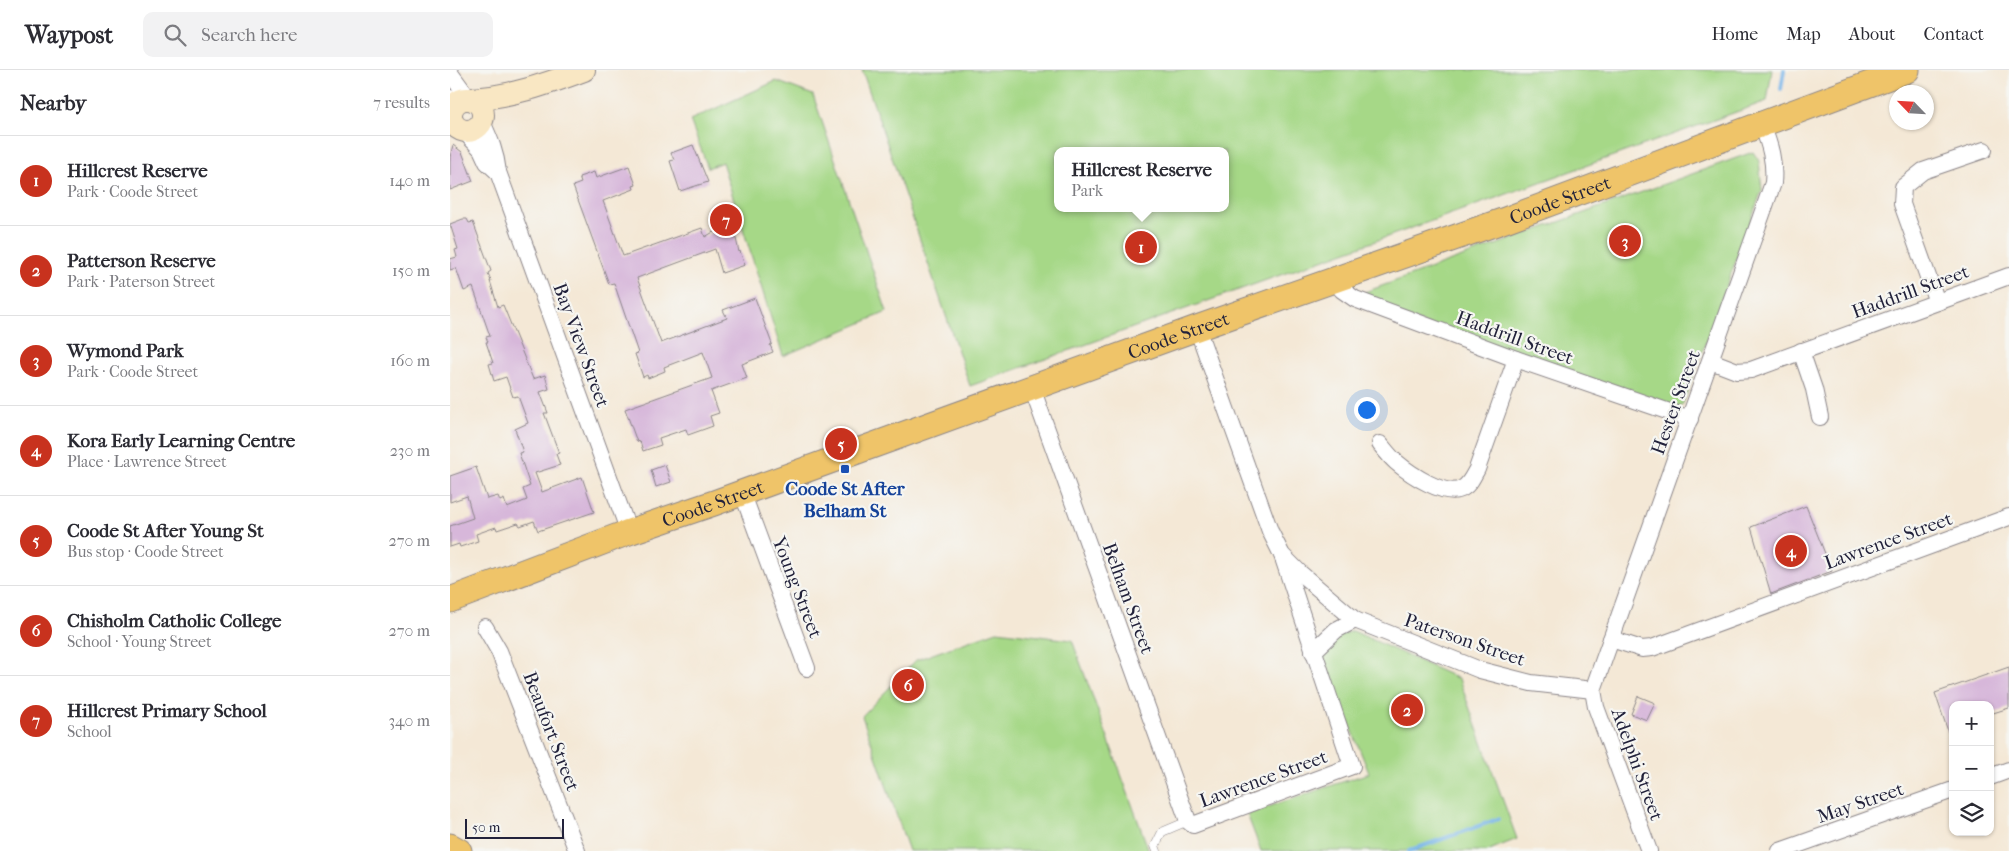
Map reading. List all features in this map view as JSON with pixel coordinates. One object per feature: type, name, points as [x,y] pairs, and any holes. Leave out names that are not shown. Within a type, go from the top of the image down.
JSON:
[{"type":"main road","name":"Coode Street","points":[[450,600],[629,532],[1197,328],[1505,220],[1907,70]]},
{"type":"main road","points":[[450,846],[459,851]]},
{"type":"street","points":[[462,113],[493,98],[543,85],[584,70]]},
{"type":"street","name":"Bay View Street","points":[[450,72],[462,113],[496,155],[498,172],[629,532]]},
{"type":"street","name":"Hester Street","points":[[1593,690],[1773,183],[1774,167],[1771,147],[1762,125]]},
{"type":"street","points":[[1938,302],[1902,204],[1903,187],[1923,171],[1984,150]]},
{"type":"street","name":"Haddrill Street","points":[[1711,361],[1744,371],[2009,276]]},
{"type":"street","name":"Haddrill Street","points":[[1334,280],[1342,290],[1355,299],[1516,359],[1690,419]]},
{"type":"street","name":"Paterson Street","points":[[1197,328],[1270,531],[1282,555],[1352,766]]},
{"type":"street","points":[[1801,351],[1814,389],[1820,416]]},
{"type":"street","points":[[1380,444],[1395,462],[1424,482],[1448,491],[1461,490],[1468,484],[1477,469],[1516,359]]},
{"type":"street","name":"Belham Street","points":[[1032,388],[1188,821]]},
{"type":"street","name":"Young Street","points":[[742,492],[807,668]]},
{"type":"street","name":"Lawrence Street","points":[[1611,639],[1642,649],[1652,648],[2009,517]]},
{"type":"street","name":"Paterson Street","points":[[1282,555],[1355,620],[1480,670],[1530,683],[1593,690]]},
{"type":"street","points":[[1313,652],[1336,630],[1355,620]]},
{"type":"street","name":"Beaufort Street","points":[[485,627],[499,651],[577,851]]},
{"type":"street","name":"Adelphi Street","points":[[1593,690],[1596,707],[1649,851]]},
{"type":"street","name":"Lawrence Street","points":[[1188,821],[1193,824],[1352,766]]},
{"type":"street","points":[[1994,776],[2009,770]]},
{"type":"street","name":"May Street","points":[[1780,851],[1950,791]]},
{"type":"lane","points":[[1157,851],[1155,846],[1162,832],[1188,821]]},
{"type":"green space","points":[[862,70],[1772,70],[1767,101],[970,386]]},
{"type":"green space","points":[[776,81],[813,95],[887,312],[783,356],[722,162],[708,168],[690,120]]},
{"type":"green space","points":[[1753,152],[1759,161],[1762,190],[1682,406],[1666,409],[1366,303],[1365,292]]},
{"type":"green space","points":[[997,631],[1072,640],[1149,851],[909,851],[862,716],[916,660]]},
{"type":"green space","points":[[1353,631],[1459,679],[1517,839],[1487,851],[1261,851],[1247,814],[1369,773],[1322,655],[1334,637]]},
{"type":"building","points":[[453,145],[462,152],[473,181],[450,190],[450,157]]},
{"type":"building","points":[[693,145],[708,182],[680,191],[670,161],[674,160],[671,153]]},
{"type":"building","points":[[629,166],[636,185],[633,186],[634,189],[603,201],[623,256],[702,228],[705,237],[732,221],[739,252],[745,265],[722,273],[715,249],[637,278],[661,343],[727,318],[723,310],[755,298],[772,344],[770,345],[773,352],[742,364],[747,378],[711,391],[719,413],[710,416],[713,426],[688,435],[686,429],[659,438],[661,445],[643,451],[640,441],[637,442],[625,409],[712,378],[703,352],[664,367],[665,371],[648,378],[647,375],[643,377],[635,354],[638,353],[614,283],[609,284],[573,186],[581,183],[579,177],[594,172],[596,178]]},
{"type":"building","points":[[467,219],[469,223],[473,222],[491,271],[488,273],[498,307],[503,305],[533,379],[545,375],[549,389],[540,392],[548,413],[544,413],[559,453],[556,454],[560,465],[535,473],[542,492],[582,477],[594,512],[538,531],[534,521],[520,526],[518,523],[497,530],[496,527],[476,534],[478,541],[460,547],[459,544],[450,547],[450,526],[473,518],[467,496],[450,502],[450,476],[476,467],[487,499],[498,496],[500,501],[504,499],[507,508],[527,500],[523,489],[530,486],[519,453],[523,452],[515,429],[528,423],[518,396],[513,397],[506,377],[494,381],[489,364],[493,363],[486,342],[488,342],[486,337],[490,336],[473,287],[464,291],[456,268],[450,270],[450,259],[457,257],[455,250],[458,249],[450,224]]},
{"type":"building","points":[[665,465],[671,482],[656,487],[651,470]]},
{"type":"building","points":[[1806,506],[1832,571],[1771,594],[1751,527]]},
{"type":"building","points":[[2009,667],[2009,708],[1994,713],[1994,701],[1949,701],[1949,734],[1935,693]]},
{"type":"building","points":[[1638,696],[1655,703],[1647,720],[1631,714]]},
{"type":"waterway","points":[[1781,89],[1784,70]]},
{"type":"waterway","points":[[1409,851],[1498,819]]},
{"type":"place","name":"Hillcrest Primary School","points":[[726,220]]},
{"type":"place","name":"Wymond Park","points":[[1625,241]]},
{"type":"place","name":"Hillcrest Reserve","points":[[1141,247]]},
{"type":"place","name":"Coode St After Young St","points":[[841,444]]},
{"type":"place","name":"Coode St After Belham St","points":[[845,469]]},
{"type":"place","name":"Kora Early Learning Centre","points":[[1791,551]]},
{"type":"place","name":"Chisholm Catholic College","points":[[908,685]]},
{"type":"place","name":"Patterson Reserve","points":[[1407,710]]}]
